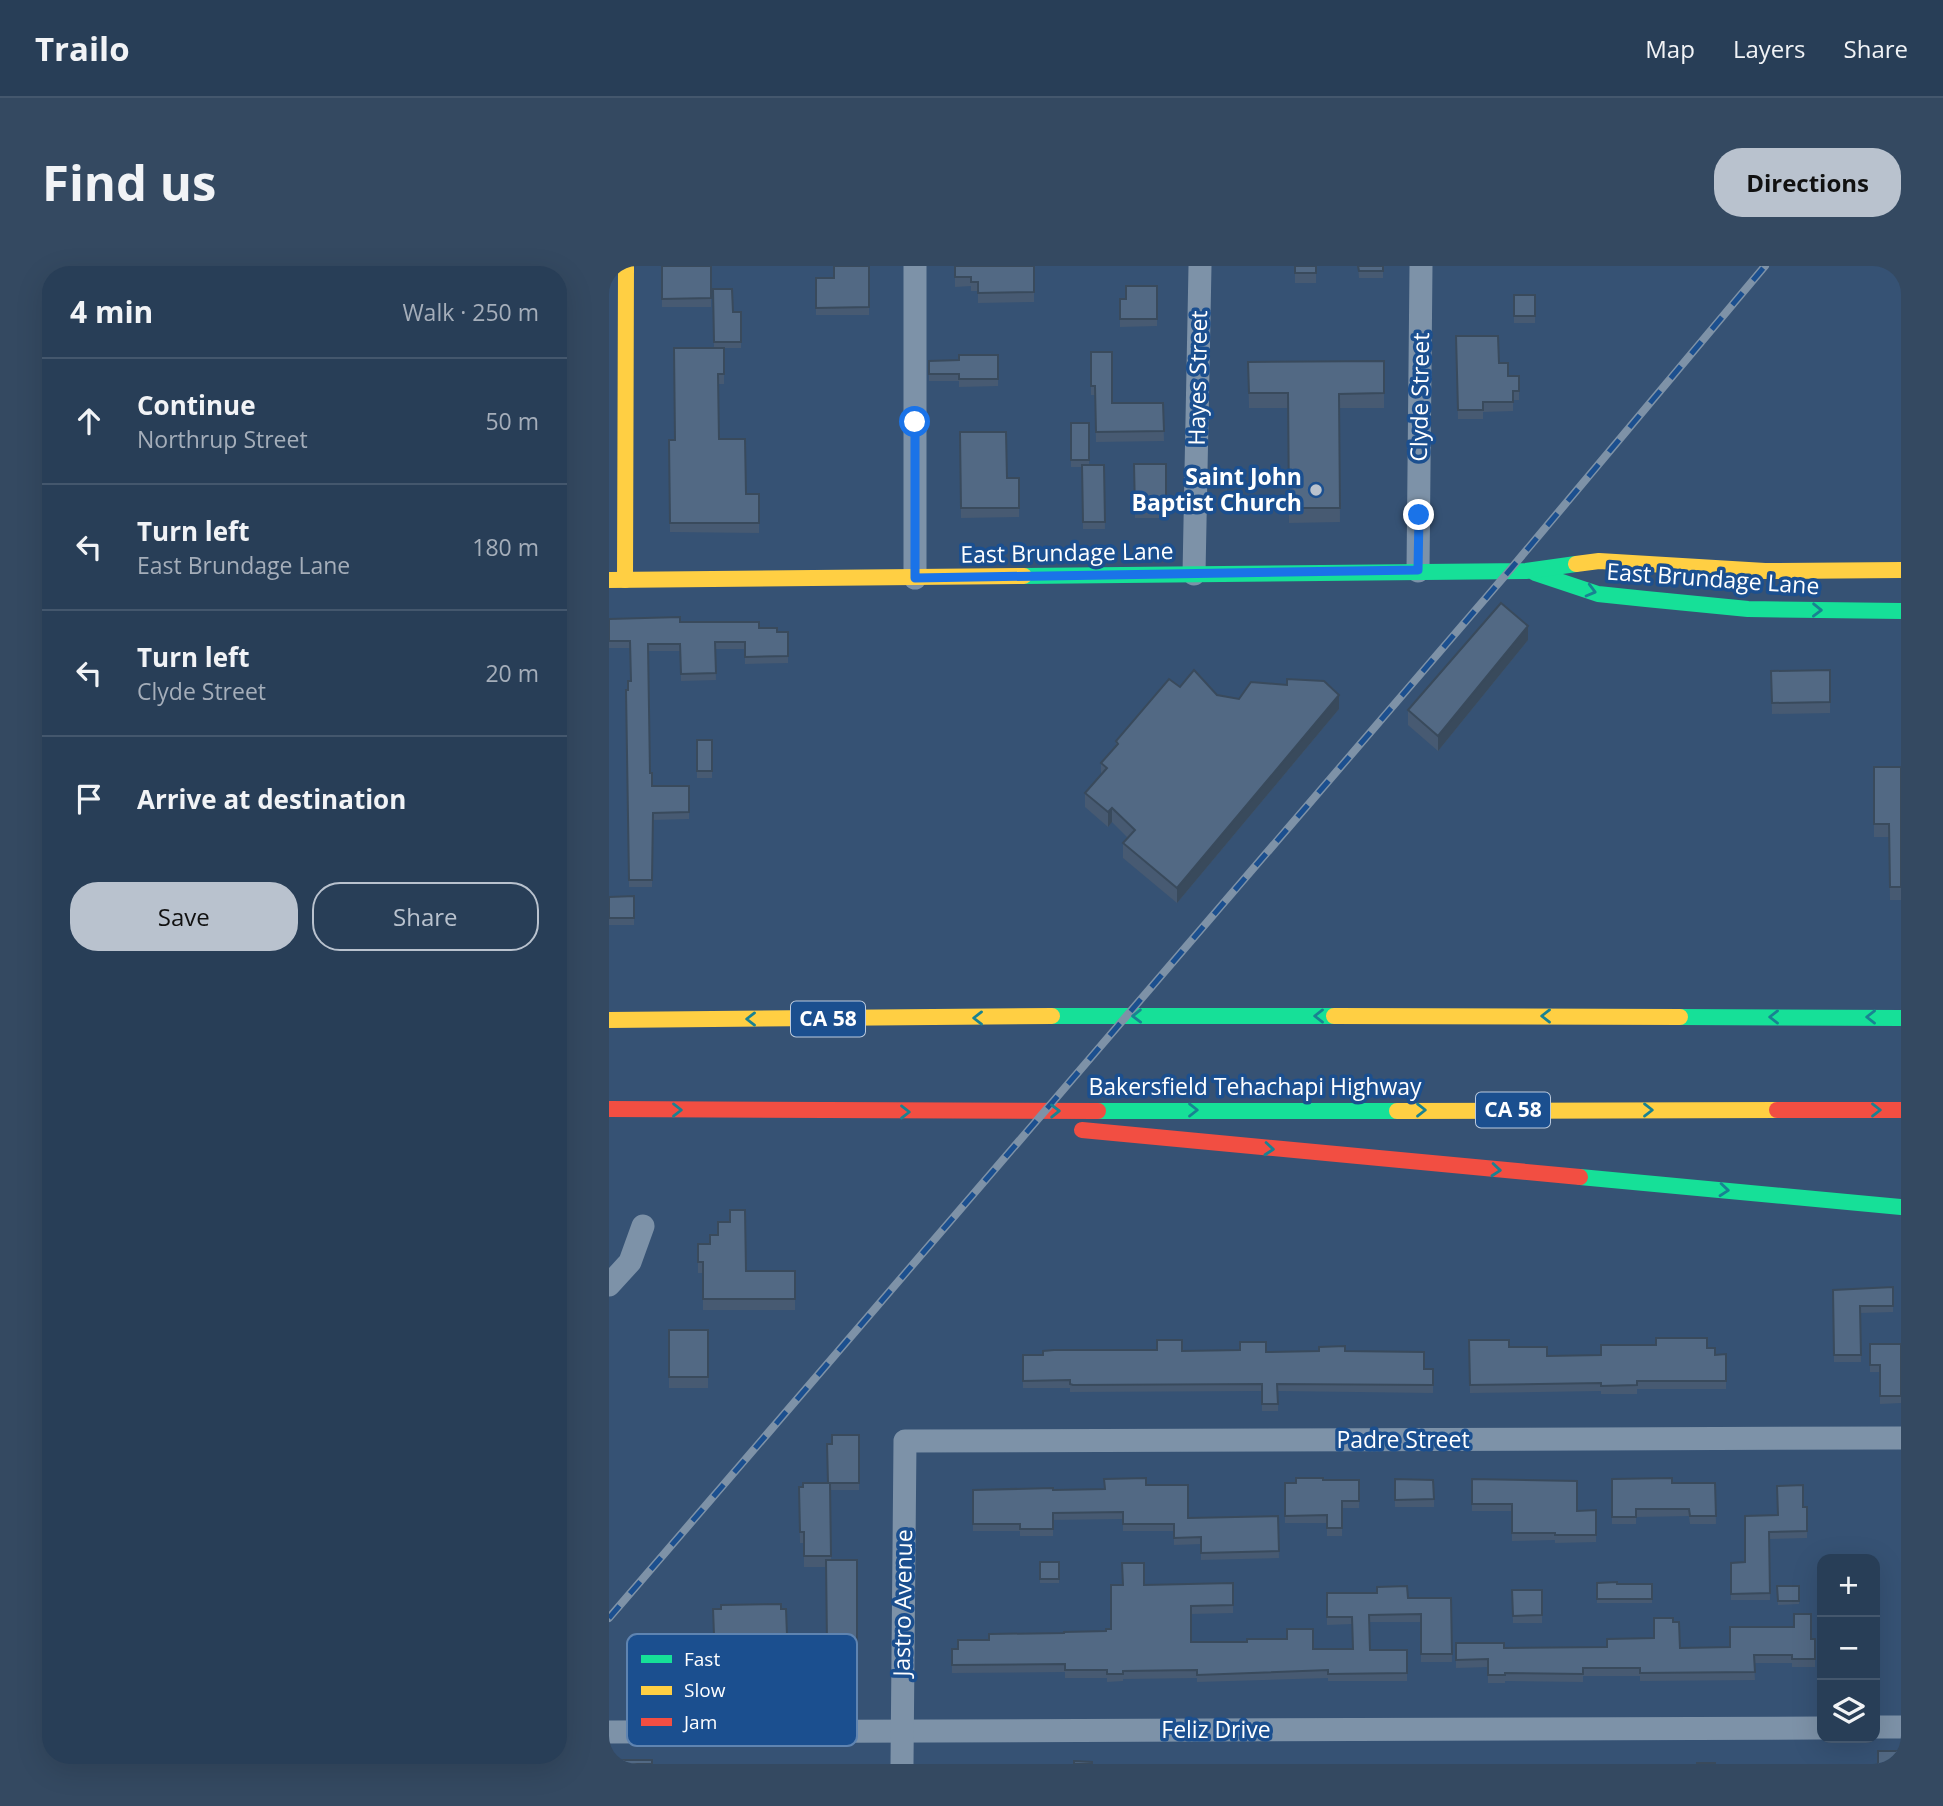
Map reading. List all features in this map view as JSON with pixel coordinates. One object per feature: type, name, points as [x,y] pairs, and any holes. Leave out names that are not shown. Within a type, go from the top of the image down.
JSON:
[{"type":"main road","points":[[617,580],[626,266]]},
{"type":"main road","name":"East Brundage Lane","points":[[617,580],[1526,570],[1598,561],[1765,571],[1901,570]]},
{"type":"main road","name":"East Brundage Lane","points":[[1526,570],[1598,594],[1748,609],[1901,611]]},
{"type":"main road","name":"CA 58","points":[[609,1020],[1205,1015],[1901,1018]]},
{"type":"main road","name":"Bakersfield Tehachapi Highway","points":[[609,1109],[963,1112],[1901,1110]]},
{"type":"main road","points":[[963,1112],[1104,1134],[1901,1206]]},
{"type":"street","points":[[915,266],[915,578]]},
{"type":"street","name":"Hayes Street","points":[[1194,574],[1200,266]]},
{"type":"street","name":"Clyde Street","points":[[1418,570],[1422,266]]},
{"type":"street","points":[[609,1285],[630,1262],[643,1226]]},
{"type":"street","name":"Padre Street","points":[[905,1441],[1901,1438]]},
{"type":"street","name":"Jastro Avenue","points":[[902,1764],[905,1441]]},
{"type":"street","points":[[1880,1727],[1901,1727]]},
{"type":"street","name":"Feliz Drive","points":[[857,1730],[1817,1728]]},
{"type":"street","name":"Feliz Drive","points":[[609,1732],[627,1732]]},
{"type":"building","points":[[662,266],[711,266],[711,298],[662,299]]},
{"type":"building","points":[[834,266],[869,266],[869,307],[816,308],[816,278],[834,278]]},
{"type":"building","points":[[955,266],[1034,266],[1034,292],[978,293],[978,282],[971,282],[971,277],[955,277]]},
{"type":"building","points":[[1295,266],[1316,266],[1316,273],[1295,273]]},
{"type":"building","points":[[1358,266],[1383,266],[1383,271],[1359,271]]},
{"type":"building","points":[[1126,286],[1157,286],[1157,319],[1120,319],[1120,299],[1126,299]]},
{"type":"building","points":[[713,289],[732,289],[733,312],[741,312],[741,342],[714,342]]},
{"type":"building","points":[[1514,295],[1535,295],[1535,316],[1514,316]]},
{"type":"building","points":[[1456,336],[1498,336],[1499,363],[1508,363],[1508,376],[1519,376],[1519,391],[1513,391],[1513,402],[1483,402],[1483,410],[1458,410]]},
{"type":"building","points":[[674,348],[724,348],[724,374],[718,374],[719,439],[745,439],[746,494],[759,494],[759,523],[670,523],[669,440],[675,440]]},
{"type":"building","points":[[1091,352],[1112,352],[1112,403],[1163,403],[1164,431],[1096,432],[1095,386],[1091,386]]},
{"type":"building","points":[[959,355],[998,355],[998,379],[959,379],[959,374],[929,374],[929,361],[959,360]]},
{"type":"building","points":[[1384,361],[1384,393],[1339,394],[1340,508],[1289,508],[1288,393],[1249,393],[1248,362]]},
{"type":"building","points":[[1071,423],[1089,423],[1089,460],[1071,460]]},
{"type":"building","points":[[960,432],[1006,432],[1007,478],[1019,478],[1019,508],[961,508]]},
{"type":"building","points":[[1134,464],[1166,464],[1166,511],[1135,511]]},
{"type":"building","points":[[1082,465],[1104,465],[1105,522],[1083,522]]},
{"type":"building","points":[[1501,603],[1528,626],[1438,736],[1408,710]]},
{"type":"building","points":[[680,617],[680,622],[759,622],[759,628],[777,628],[777,632],[788,632],[788,656],[745,657],[745,642],[715,642],[716,673],[681,674],[680,644],[648,644],[652,786],[689,786],[689,812],[653,813],[652,880],[629,880],[626,690],[628,681],[631,681],[630,641],[609,641],[609,619]]},
{"type":"building","points":[[1194,670],[1217,695],[1239,699],[1251,682],[1287,685],[1287,679],[1324,681],[1339,695],[1177,888],[1123,843],[1135,830],[1112,808],[1108,812],[1085,793],[1107,768],[1101,763],[1118,744],[1116,741],[1169,679],[1180,687]]},
{"type":"building","points":[[1830,670],[1830,702],[1772,703],[1771,671]]},
{"type":"building","points":[[697,740],[712,740],[712,771],[697,771]]},
{"type":"building","points":[[1874,767],[1901,767],[1901,887],[1890,887],[1889,824],[1874,824]]},
{"type":"building","points":[[634,896],[634,918],[609,918],[609,897]]},
{"type":"building","points":[[730,1210],[745,1210],[746,1271],[795,1271],[795,1299],[703,1299],[703,1262],[698,1262],[698,1244],[710,1244],[710,1235],[718,1235],[718,1222],[730,1222]]},
{"type":"building","points":[[1893,1287],[1893,1306],[1860,1306],[1861,1355],[1834,1355],[1833,1290]]},
{"type":"building","points":[[669,1330],[708,1330],[708,1377],[669,1377]]},
{"type":"building","points":[[1656,1338],[1707,1338],[1707,1348],[1715,1348],[1715,1355],[1726,1354],[1726,1381],[1637,1381],[1637,1385],[1601,1386],[1601,1383],[1470,1385],[1469,1340],[1509,1340],[1509,1347],[1547,1347],[1547,1356],[1601,1355],[1601,1345],[1656,1345]]},
{"type":"building","points":[[1157,1340],[1182,1340],[1182,1351],[1240,1350],[1240,1342],[1266,1342],[1266,1352],[1319,1351],[1319,1347],[1345,1346],[1345,1351],[1424,1352],[1424,1369],[1433,1369],[1433,1385],[1277,1384],[1278,1404],[1262,1404],[1262,1384],[1073,1385],[1070,1380],[1023,1381],[1023,1355],[1043,1355],[1043,1351],[1054,1350],[1157,1350]]},
{"type":"building","points":[[1870,1344],[1901,1344],[1901,1396],[1880,1396],[1880,1365],[1870,1365]]},
{"type":"building","points":[[832,1435],[859,1435],[859,1483],[828,1483],[827,1444],[832,1444]]},
{"type":"building","points":[[1146,1478],[1146,1485],[1188,1485],[1188,1518],[1278,1516],[1279,1551],[1201,1553],[1201,1537],[1174,1538],[1174,1524],[1123,1524],[1123,1512],[1053,1513],[1053,1529],[1020,1529],[1020,1524],[973,1524],[973,1490],[1105,1489],[1104,1479]]},
{"type":"building","points":[[1296,1478],[1359,1480],[1359,1501],[1342,1501],[1342,1528],[1327,1528],[1327,1515],[1285,1516],[1285,1483],[1296,1483]]},
{"type":"building","points":[[1672,1478],[1672,1483],[1715,1483],[1716,1516],[1690,1516],[1689,1509],[1636,1509],[1636,1517],[1612,1517],[1612,1479]]},
{"type":"building","points":[[1395,1479],[1433,1480],[1434,1499],[1395,1500]]},
{"type":"building","points":[[1472,1479],[1577,1481],[1577,1511],[1596,1510],[1596,1535],[1512,1533],[1512,1504],[1472,1504]]},
{"type":"building","points":[[803,1483],[830,1483],[831,1556],[804,1556],[804,1532],[800,1532],[799,1487],[803,1487]]},
{"type":"building","points":[[1803,1485],[1807,1531],[1769,1532],[1770,1593],[1731,1594],[1731,1563],[1745,1562],[1745,1516],[1778,1515],[1777,1486]]},
{"type":"building","points":[[826,1560],[857,1560],[857,1634],[827,1634]]},
{"type":"building","points":[[1040,1562],[1059,1562],[1059,1579],[1040,1579]]},
{"type":"building","points":[[1122,1563],[1144,1563],[1144,1585],[1233,1583],[1233,1605],[1191,1606],[1191,1642],[1287,1639],[1287,1629],[1313,1629],[1313,1649],[1353,1649],[1352,1617],[1327,1617],[1327,1593],[1377,1593],[1377,1587],[1407,1586],[1408,1598],[1451,1598],[1452,1654],[1421,1654],[1421,1614],[1369,1615],[1370,1650],[1407,1650],[1407,1673],[1328,1674],[1328,1670],[1197,1675],[1197,1670],[1123,1671],[1123,1674],[1107,1674],[1107,1670],[1065,1670],[1065,1664],[952,1665],[952,1649],[958,1649],[958,1640],[989,1640],[989,1634],[1111,1629],[1111,1585],[1123,1585]]},
{"type":"building","points":[[1597,1583],[1652,1584],[1652,1599],[1597,1599]]},
{"type":"building","points":[[1777,1586],[1799,1586],[1799,1601],[1778,1601]]},
{"type":"building","points":[[1512,1590],[1542,1590],[1542,1615],[1513,1616]]},
{"type":"building","points":[[781,1604],[781,1609],[786,1609],[787,1634],[714,1634],[713,1609],[721,1609],[721,1605]]},
{"type":"building","points":[[1794,1614],[1811,1614],[1811,1639],[1815,1639],[1815,1659],[1792,1659],[1792,1655],[1754,1655],[1755,1672],[1640,1673],[1640,1668],[1583,1668],[1583,1674],[1488,1675],[1488,1659],[1456,1660],[1456,1643],[1504,1643],[1504,1648],[1607,1647],[1607,1639],[1654,1638],[1654,1618],[1673,1618],[1673,1622],[1679,1622],[1680,1648],[1730,1647],[1730,1627],[1794,1627]]},
{"type":"building","points":[[1878,1751],[1901,1751],[1901,1764],[1878,1764]]},
{"type":"building","points":[[622,1760],[652,1760],[652,1764],[622,1764]]},
{"type":"building","points":[[1074,1761],[1092,1762],[1092,1764],[1074,1764]]},
{"type":"railway","points":[[609,1618],[1509,571],[1765,266]]},
{"type":"traffic: fast","points":[[1024,576],[1526,571],[1576,564]]},
{"type":"traffic: fast","points":[[1535,573],[1598,594],[1646,599],[1748,609],[1901,611]]},
{"type":"traffic: fast","points":[[1052,1016],[1334,1016]]},
{"type":"traffic: fast","points":[[1680,1017],[1901,1018]]},
{"type":"traffic: fast","points":[[1098,1111],[1397,1111]]},
{"type":"traffic: fast","points":[[1580,1177],[1901,1207]]},
{"type":"traffic: slow","points":[[625,580],[626,266]]},
{"type":"traffic: slow","points":[[1576,564],[1599,561],[1765,571],[1901,570]]},
{"type":"traffic: slow","points":[[609,580],[1024,576]]},
{"type":"traffic: slow","points":[[609,1020],[1052,1016]]},
{"type":"traffic: slow","points":[[1334,1016],[1680,1017]]},
{"type":"traffic: slow","points":[[1397,1111],[1777,1110]]},
{"type":"traffic: jam","points":[[609,1109],[1098,1111]]},
{"type":"traffic: jam","points":[[1777,1110],[1901,1110]]},
{"type":"traffic: jam","points":[[1082,1130],[1580,1177]]},
{"type":"place","name":"Saint John Baptist Church","points":[[1316,490]]},
{"type":"route","points":[[915,422],[915,578],[1418,570],[1419,515]]}]
